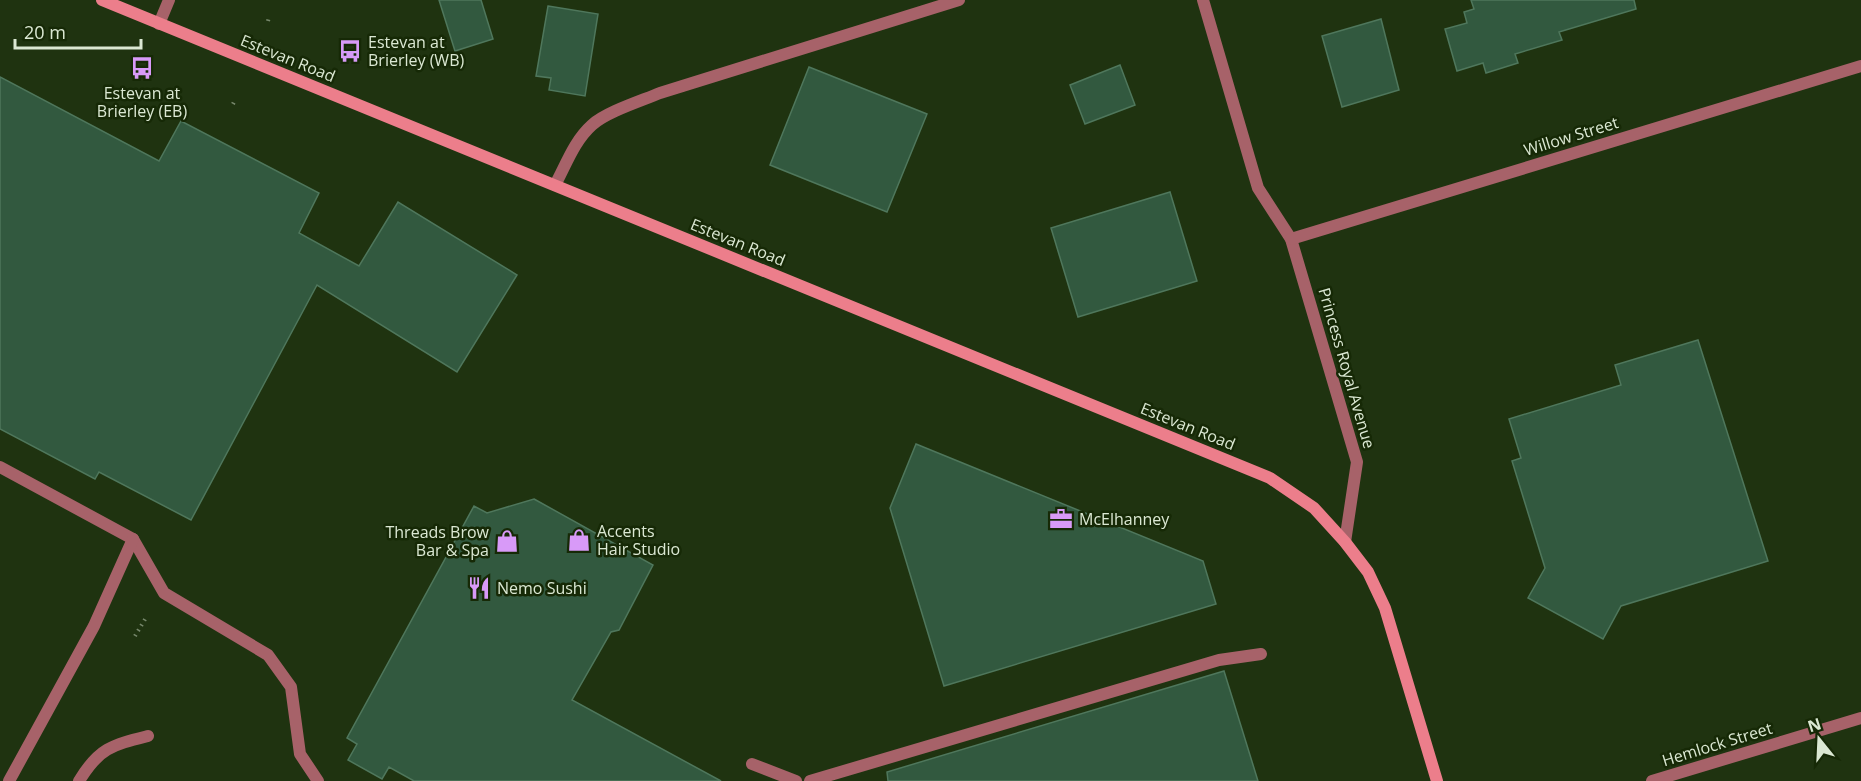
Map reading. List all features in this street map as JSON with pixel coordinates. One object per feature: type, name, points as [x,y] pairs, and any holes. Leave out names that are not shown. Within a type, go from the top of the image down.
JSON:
[{"type":"street","name":"Estevan Road","points":[[102,0],[1270,478],[1314,508],[1345,542]]},
{"type":"street","points":[[159,24],[169,0]]},
{"type":"street","points":[[555,185],[577,142],[592,124],[619,110],[660,93],[959,0]]},
{"type":"street","name":"Princess Royal Avenue","points":[[1203,0],[1258,188],[1291,239],[1357,462],[1345,542]]},
{"type":"street","name":"Willow Street","points":[[1291,239],[1861,66]]},
{"type":"street","points":[[0,467],[133,538],[164,592],[268,655],[291,687],[300,754],[318,781]]},
{"type":"street","points":[[9,781],[90,635],[133,538]]},
{"type":"street","points":[[1345,542],[1368,572],[1385,609],[1437,781]]},
{"type":"street","points":[[810,781],[1219,660],[1261,654]]},
{"type":"street","name":"Hemlock Street","points":[[1652,781],[1861,718]]},
{"type":"street","points":[[79,781],[90,762],[112,745],[148,736]]},
{"type":"street","points":[[752,764],[796,781]]},
{"type":"building","points":[[439,0],[481,0],[493,39],[455,51]]},
{"type":"building","points":[[1471,0],[1634,0],[1636,9],[1559,32],[1562,40],[1515,54],[1518,63],[1486,73],[1483,63],[1457,71],[1445,29],[1467,23],[1464,12],[1474,9]]},
{"type":"building","points":[[548,6],[598,14],[585,96],[549,90],[551,78],[536,76]]},
{"type":"building","points":[[1381,19],[1399,90],[1342,107],[1322,36]]},
{"type":"building","points":[[1120,65],[1135,105],[1085,124],[1070,85]]},
{"type":"building","points":[[809,67],[927,114],[887,212],[770,165]]},
{"type":"building","points":[[0,77],[159,161],[181,121],[319,193],[299,233],[359,266],[398,202],[517,275],[457,372],[317,285],[191,520],[99,472],[95,479],[0,429]]},
{"type":"building","points":[[1170,192],[1197,281],[1078,317],[1051,228]]},
{"type":"building","points":[[1698,340],[1768,561],[1621,606],[1603,639],[1528,598],[1545,568],[1512,461],[1521,458],[1509,419],[1621,385],[1615,365]]},
{"type":"building","points":[[916,444],[1203,561],[1216,604],[944,686],[890,508]]},
{"type":"building","points":[[534,499],[653,565],[619,630],[611,632],[572,700],[721,781],[414,781],[389,767],[382,779],[348,760],[357,744],[347,738],[474,506],[487,513]]},
{"type":"building","points":[[1224,671],[1258,781],[888,781],[887,772]]},
{"type":"place","name":"Estevan at Brierley (WB)","points":[[350,51]]},
{"type":"place","name":"Estevan at Brierley (EB)","points":[[142,68]]},
{"type":"place","name":"McElhanney","points":[[1061,519]]},
{"type":"place","name":"Accents Hair Studio","points":[[579,540]]},
{"type":"place","name":"Threads Brow Bar & Spa","points":[[507,541]]},
{"type":"place","name":"Nemo Sushi","points":[[479,588]]}]
